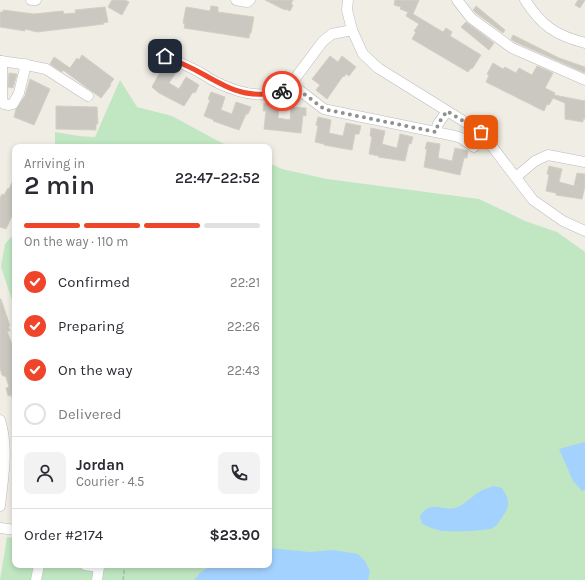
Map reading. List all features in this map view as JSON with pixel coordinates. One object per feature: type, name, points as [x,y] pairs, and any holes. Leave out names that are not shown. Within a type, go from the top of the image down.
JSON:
[{"type":"street","points":[[31,0],[36,0]]},
{"type":"street","points":[[236,0],[247,2],[250,0]]},
{"type":"street","points":[[348,0],[348,10],[352,30],[363,54],[378,68],[481,132],[533,200],[563,221],[585,231]]},
{"type":"street","points":[[457,0],[470,18],[512,48],[585,80]]},
{"type":"street","points":[[525,0],[550,30],[585,43]]},
{"type":"street","points":[[165,56],[200,72],[217,83],[240,92],[255,95],[276,93],[285,89],[291,84],[323,41],[332,34],[352,30]]},
{"type":"street","points":[[26,64],[19,93],[13,104],[4,104],[2,100],[1,61],[26,64],[46,69],[88,96]]},
{"type":"street","points":[[291,84],[324,109],[462,138],[474,147]]},
{"type":"street","points":[[436,132],[438,124],[447,111]]},
{"type":"street","points":[[516,177],[535,161],[548,155],[585,162]]},
{"type":"street","points":[[0,420],[3,430],[6,454],[0,506]]},
{"type":"street","points":[[0,528],[12,530]]},
{"type":"street","points":[[36,580],[38,568]]},
{"type":"street","points":[[97,580],[99,568]]},
{"type":"path","points":[[123,580],[125,568]]},
{"type":"green space","points":[[120,80],[137,107],[172,116],[224,144],[55,144],[55,132],[95,137]]},
{"type":"green space","points":[[272,164],[282,169],[327,179],[479,199],[525,221],[557,232],[585,252],[585,580],[0,580],[7,537],[12,538],[12,568],[272,568]]},
{"type":"green space","points":[[12,236],[12,300],[1,267],[5,244]]},
{"type":"water","points":[[585,442],[585,490],[582,491],[573,481],[559,449]]},
{"type":"water","points":[[494,486],[502,488],[506,495],[508,505],[506,512],[498,524],[493,528],[476,531],[443,531],[422,524],[420,516],[428,508],[436,507],[450,509],[458,507],[484,489]]},
{"type":"water","points":[[272,548],[310,552],[333,550],[358,554],[365,561],[370,571],[368,580],[194,580],[201,572],[207,568],[272,568]]},
{"type":"building","points":[[112,0],[125,0],[129,2],[122,15],[108,7]]},
{"type":"building","points":[[265,0],[293,0],[291,4],[293,5],[290,11]]},
{"type":"building","points":[[395,0],[419,0],[413,14],[443,32],[446,28],[452,32],[450,36],[481,55],[472,69],[471,68],[468,72],[412,39],[416,32],[414,31],[419,24],[406,16],[408,12],[400,9],[401,7],[394,5]]},
{"type":"building","points":[[578,0],[585,0],[580,8],[575,5]]},
{"type":"building","points":[[211,6],[218,7],[218,12],[254,17],[249,38],[184,28],[185,24],[183,23],[186,7],[210,11]]},
{"type":"building","points":[[476,6],[505,30],[503,33],[473,10]]},
{"type":"building","points":[[105,7],[108,22],[103,23],[104,24],[37,32],[25,29],[25,31],[0,27],[0,12],[3,12],[3,10],[34,14],[63,11],[64,14],[76,13],[75,10]]},
{"type":"building","points":[[466,22],[494,43],[489,50],[461,27]]},
{"type":"building","points":[[513,35],[559,58],[585,67],[585,73],[515,42],[511,39]]},
{"type":"building","points":[[82,55],[114,79],[101,98],[63,70],[62,72],[50,64],[54,57],[70,68],[77,58],[79,60]]},
{"type":"building","points":[[330,56],[338,62],[342,56],[356,67],[349,76],[346,74],[344,77],[343,76],[327,99],[316,90],[320,85],[312,79]]},
{"type":"building","points":[[493,63],[503,69],[505,67],[516,73],[519,68],[532,75],[537,66],[553,73],[545,88],[555,93],[554,95],[585,101],[585,119],[583,119],[583,122],[565,119],[565,103],[553,98],[549,105],[547,104],[544,111],[486,82],[489,75],[487,74]]},
{"type":"building","points":[[162,64],[176,72],[169,83],[179,89],[186,77],[199,85],[195,93],[193,92],[184,106],[159,93],[152,87],[160,72],[158,71]]},
{"type":"building","points":[[9,73],[17,74],[13,88],[8,87]]},
{"type":"building","points":[[30,79],[50,89],[34,125],[14,117],[16,109],[25,96]]},
{"type":"building","points":[[211,92],[225,97],[221,110],[232,114],[236,102],[251,107],[239,130],[213,121],[214,120],[204,116],[210,100],[208,99]]},
{"type":"building","points":[[264,103],[279,105],[278,118],[290,120],[291,107],[306,108],[306,116],[303,115],[301,133],[264,129],[266,111],[263,111]]},
{"type":"building","points":[[56,106],[97,107],[98,124],[96,124],[96,130],[56,129]]},
{"type":"building","points":[[318,117],[331,120],[329,133],[343,136],[346,123],[361,126],[359,134],[355,134],[352,150],[315,142]]},
{"type":"building","points":[[371,128],[385,131],[382,144],[397,148],[400,134],[413,137],[411,144],[409,143],[405,161],[378,157],[379,156],[369,154],[372,137],[370,136]]},
{"type":"building","points":[[427,142],[440,144],[438,158],[452,161],[455,148],[468,151],[467,158],[464,158],[460,175],[424,167]]},
{"type":"building","points":[[549,166],[562,169],[559,182],[574,186],[577,173],[585,174],[585,186],[582,199],[556,195],[556,193],[546,191]]},
{"type":"building","points":[[12,182],[12,216],[6,229],[0,227],[0,198],[2,194],[4,195],[8,188],[9,189]]},
{"type":"building","points":[[1,299],[10,326],[8,326],[10,331],[7,331],[12,344],[12,397],[11,395],[8,396],[6,388],[9,387],[6,377],[2,375],[0,368]]},
{"type":"way so far","points":[[282,91],[291,84],[324,109],[436,132],[438,124],[447,111],[481,132]]},
{"type":"route","points":[[165,56],[200,72],[217,83],[240,92],[255,95],[282,91]]}]
